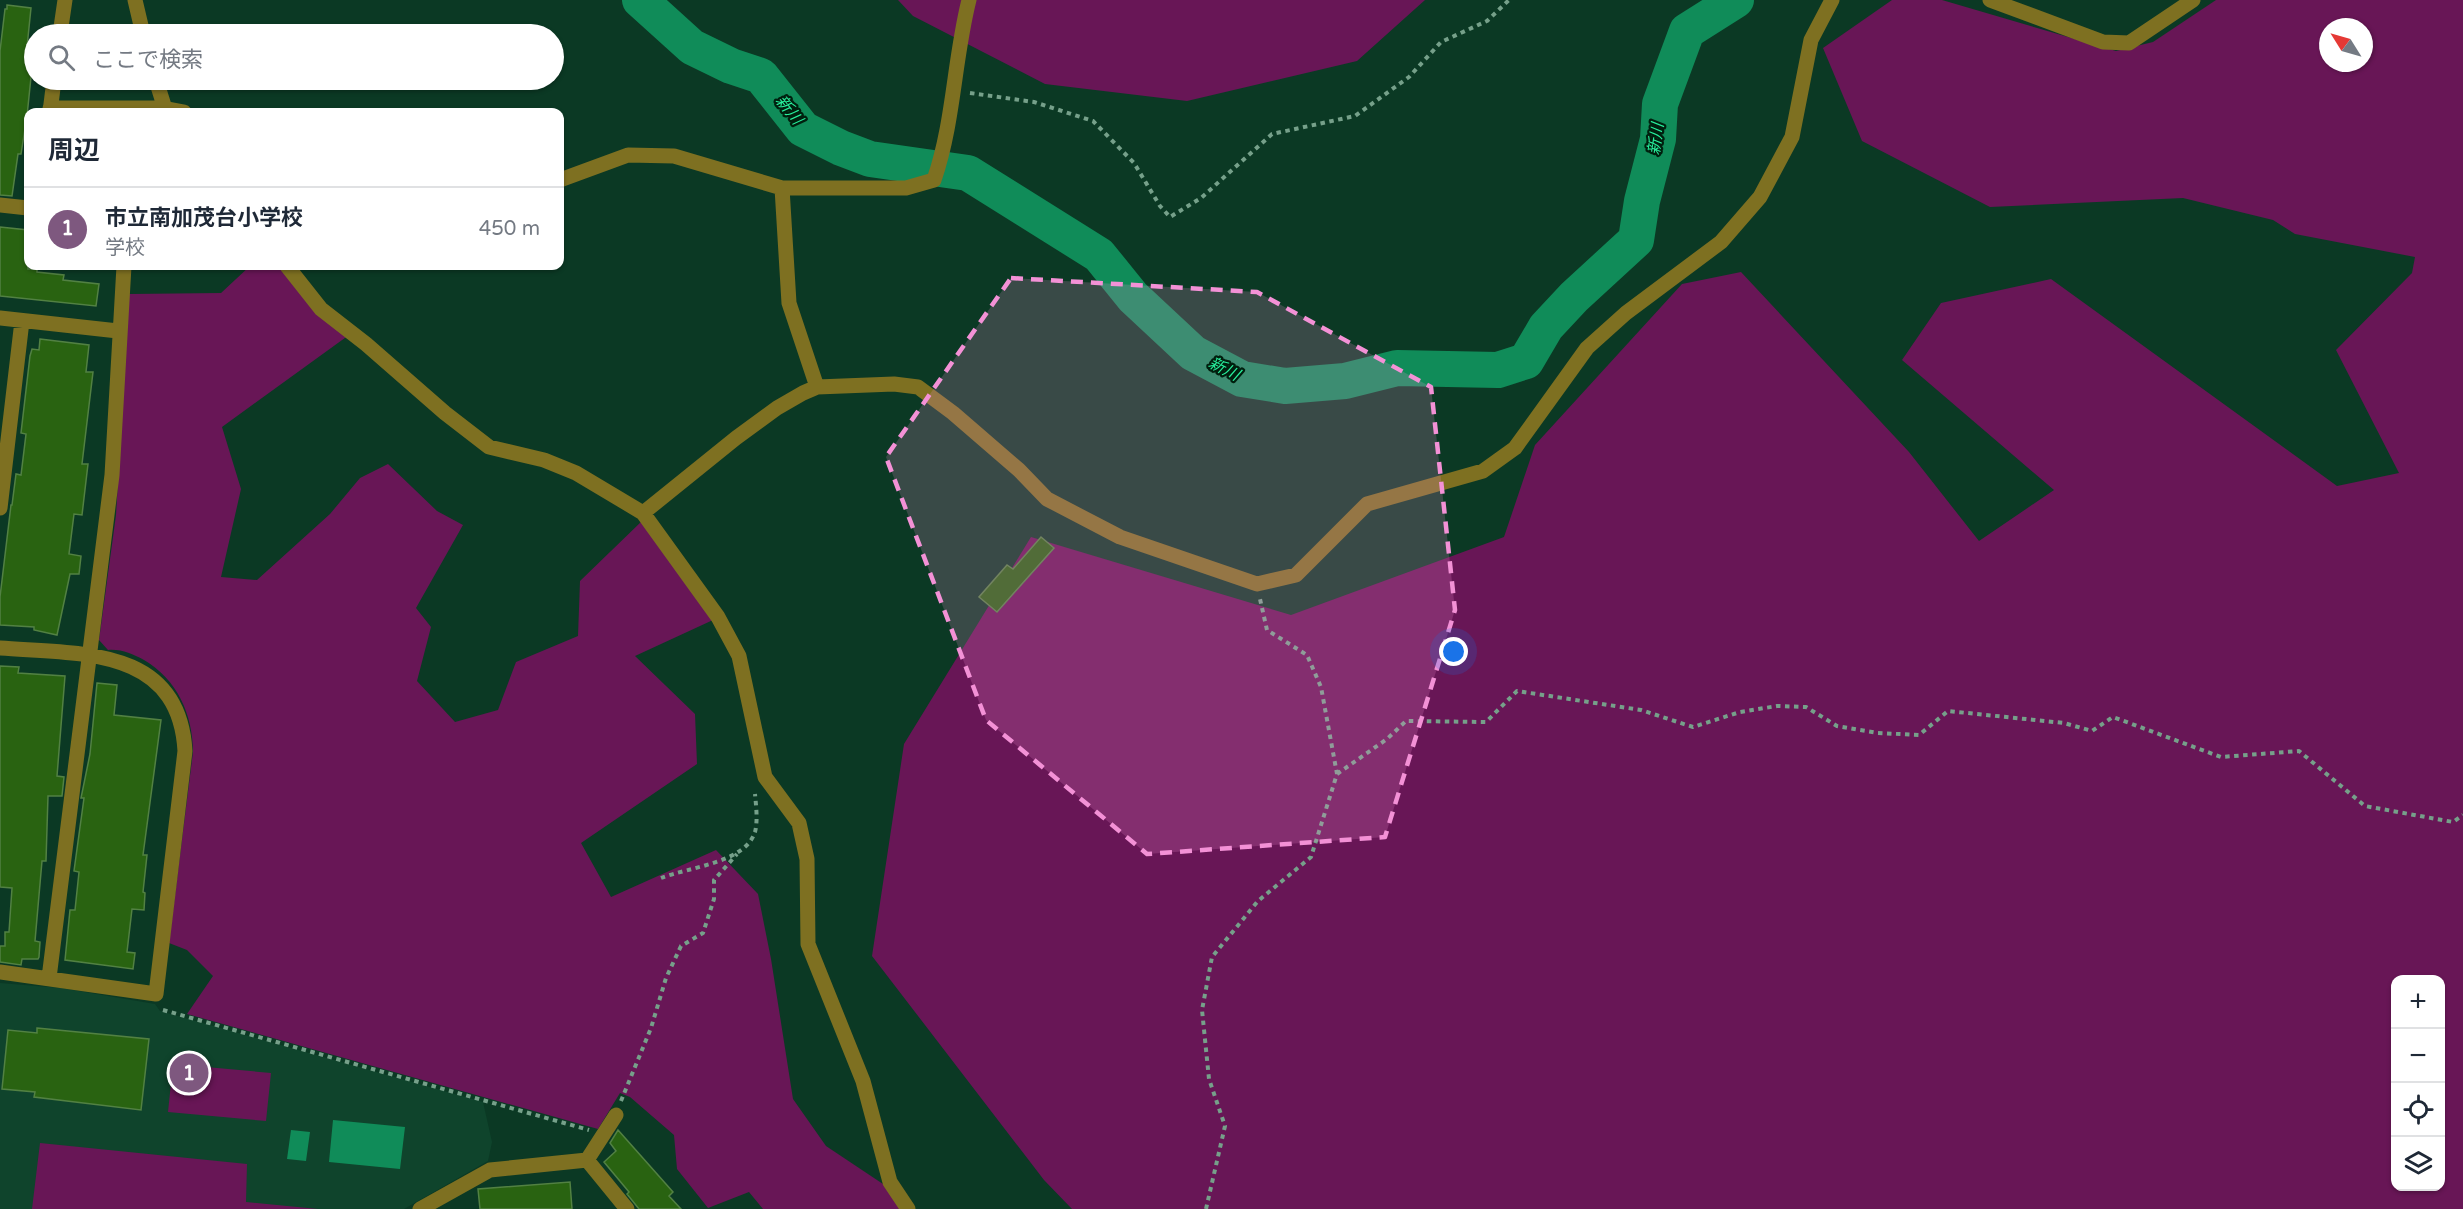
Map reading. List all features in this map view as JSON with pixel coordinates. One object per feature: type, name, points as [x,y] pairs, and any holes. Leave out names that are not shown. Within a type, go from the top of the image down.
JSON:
[{"type":"street","points":[[61,24],[65,0]]},
{"type":"street","points":[[135,0],[141,24]]},
{"type":"street","points":[[564,179],[628,155],[657,154],[674,156],[782,188],[906,188],[934,180],[943,155],[962,26],[969,0]]},
{"type":"street","points":[[644,513],[769,414],[817,387],[894,384],[918,387],[953,413],[1011,463],[1047,499],[1120,537],[1257,584],[1296,575],[1367,504],[1484,471],[1515,448],[1587,348],[1626,313],[1721,242],[1760,197],[1792,138],[1811,40],[1832,0]]},
{"type":"street","points":[[1990,0],[2103,42],[2129,44],[2193,0]]},
{"type":"street","points":[[50,108],[53,90]]},
{"type":"street","points":[[159,90],[163,108]]},
{"type":"street","points":[[782,188],[789,303],[817,387]]},
{"type":"street","points":[[0,205],[24,208]]},
{"type":"street","points":[[49,978],[112,475],[118,331],[124,270]]},
{"type":"street","points":[[290,270],[321,309],[489,447],[544,460],[576,472],[644,513],[718,617],[739,656],[765,777],[799,823],[807,859],[808,944],[862,1081],[890,1182],[908,1209]]},
{"type":"street","points":[[0,318],[118,331]]},
{"type":"street","points":[[0,508],[22,321]]},
{"type":"street","points":[[0,648],[89,655],[129,664],[156,682],[175,706],[184,736],[183,779],[156,994],[0,972]]},
{"type":"street","points":[[420,1209],[490,1170],[587,1160],[616,1115]]},
{"type":"street","points":[[587,1160],[627,1209]]},
{"type":"path","points":[[952,92],[1034,102],[1093,121],[1134,163],[1160,206],[1170,217],[1201,198],[1272,134],[1355,116],[1409,77],[1440,42],[1487,21],[1509,0]]},
{"type":"path","points":[[1206,1209],[1226,1126],[1209,1079],[1202,1010],[1212,957],[1258,901],[1311,857],[1337,774],[1321,687],[1307,655],[1267,630],[1257,584]]},
{"type":"path","points":[[1337,774],[1387,739],[1406,721],[1486,722],[1517,691],[1641,710],[1693,727],[1740,712],[1777,705],[1806,707],[1837,726],[1878,733],[1919,735],[1947,711],[2064,723],[2092,732],[2113,717],[2221,757],[2299,751],[2365,806],[2453,822],[2463,815]]},
{"type":"path","points":[[616,1115],[651,1028],[666,978],[681,946],[704,933],[714,899],[714,880],[737,854],[748,846],[756,830],[755,786]]},
{"type":"path","points":[[661,878],[737,854]]},
{"type":"path","points":[[156,994],[162,1009],[170,1012],[604,1135]]},
{"type":"highlighted area","points":[[1011,278],[1257,292],[1431,387],[1455,610],[1385,837],[1147,854],[986,720],[886,457]]},
{"type":"shaded area","points":[[898,0],[1425,0],[1357,61],[1187,101],[1045,84],[913,16]]},
{"type":"shaded area","points":[[1892,0],[1942,0],[2116,51],[2153,42],[2216,0],[2463,0],[2463,1209],[1072,1209],[1044,1180],[872,956],[904,744],[1031,537],[1291,615],[1504,537],[1535,445],[1682,284],[1741,272],[1909,452],[1979,541],[2054,490],[1902,360],[1941,303],[2051,279],[2337,486],[2399,473],[2336,350],[2412,273],[2415,257],[2295,234],[2273,220],[2183,198],[1990,207],[1862,141],[1823,48]]},
{"type":"shaded area","points":[[246,270],[287,270],[349,335],[222,427],[241,489],[221,577],[257,580],[330,514],[360,478],[388,464],[437,511],[463,525],[416,608],[431,627],[417,681],[455,722],[498,710],[516,662],[578,636],[580,581],[642,521],[713,620],[635,656],[695,714],[697,764],[581,843],[611,897],[716,850],[758,894],[771,959],[793,1099],[826,1146],[892,1190],[903,1209],[763,1209],[749,1192],[708,1208],[677,1169],[674,1135],[630,1097],[620,1093],[598,1129],[187,1014],[213,976],[187,950],[169,943],[193,752],[190,725],[181,699],[166,677],[144,660],[122,651],[108,650],[99,640],[116,515],[129,294],[221,293]]},
{"type":"shaded area","points":[[0,983],[61,988],[155,1004],[160,1011],[483,1102],[492,1142],[488,1161],[404,1209],[0,1209]]},
{"type":"shaded area","points":[[173,1064],[271,1073],[266,1121],[168,1112]]},
{"type":"shaded area","points":[[333,1120],[405,1127],[400,1169],[329,1162]]},
{"type":"shaded area","points":[[291,1130],[310,1132],[306,1161],[287,1159]]},
{"type":"shaded area","points":[[40,1143],[247,1164],[246,1202],[318,1209],[32,1209]]},
{"type":"building","points":[[7,5],[31,8],[29,24],[24,24],[24,90],[30,90],[28,108],[24,108],[24,135],[21,154],[18,154],[12,196],[0,195],[0,51],[5,9]]},
{"type":"building","points":[[0,227],[24,230],[24,270],[64,275],[63,280],[99,284],[96,306],[0,296]]},
{"type":"building","points":[[40,339],[89,345],[86,372],[93,372],[82,464],[88,464],[82,515],[74,514],[69,554],[81,556],[79,574],[70,574],[57,635],[34,630],[34,627],[0,625],[0,597],[11,505],[16,474],[21,475],[26,434],[21,433],[30,356],[32,349],[39,350]]},
{"type":"building","points":[[1041,537],[1054,548],[997,612],[979,597],[1007,565],[1013,569]]},
{"type":"building","points":[[0,666],[19,667],[18,673],[65,676],[57,776],[64,777],[62,796],[48,796],[46,861],[42,861],[35,941],[40,942],[39,957],[38,959],[22,959],[21,965],[0,962],[0,946],[5,946],[5,932],[9,932],[12,888],[0,887]]},
{"type":"building","points":[[97,683],[117,685],[114,715],[161,720],[143,855],[147,855],[143,892],[145,893],[144,910],[132,909],[127,952],[135,953],[133,969],[65,960],[70,910],[75,910],[79,872],[74,871],[84,798],[81,798],[90,754]]},
{"type":"building","points":[[37,1028],[149,1039],[141,1110],[34,1097],[35,1092],[2,1089],[8,1030],[37,1033]]},
{"type":"building","points":[[618,1130],[673,1192],[669,1196],[681,1209],[639,1209],[627,1194],[629,1192],[604,1162],[616,1151],[610,1143]]},
{"type":"building","points":[[570,1182],[572,1209],[480,1209],[478,1189]]},
{"type":"waterway","name":"新川","points":[[640,0],[692,47],[731,66],[761,76],[803,129],[841,148],[870,159],[968,173],[1099,255],[1133,297],[1193,353],[1242,379],[1285,386],[1345,381],[1397,368],[1498,370],[1526,361],[1546,327],[1574,297],[1636,240],[1642,201],[1658,139],[1660,104],[1687,31],[1736,0]]},
{"type":"place","name":"市立南加茂台小学校","points":[[189,1073]]}]
